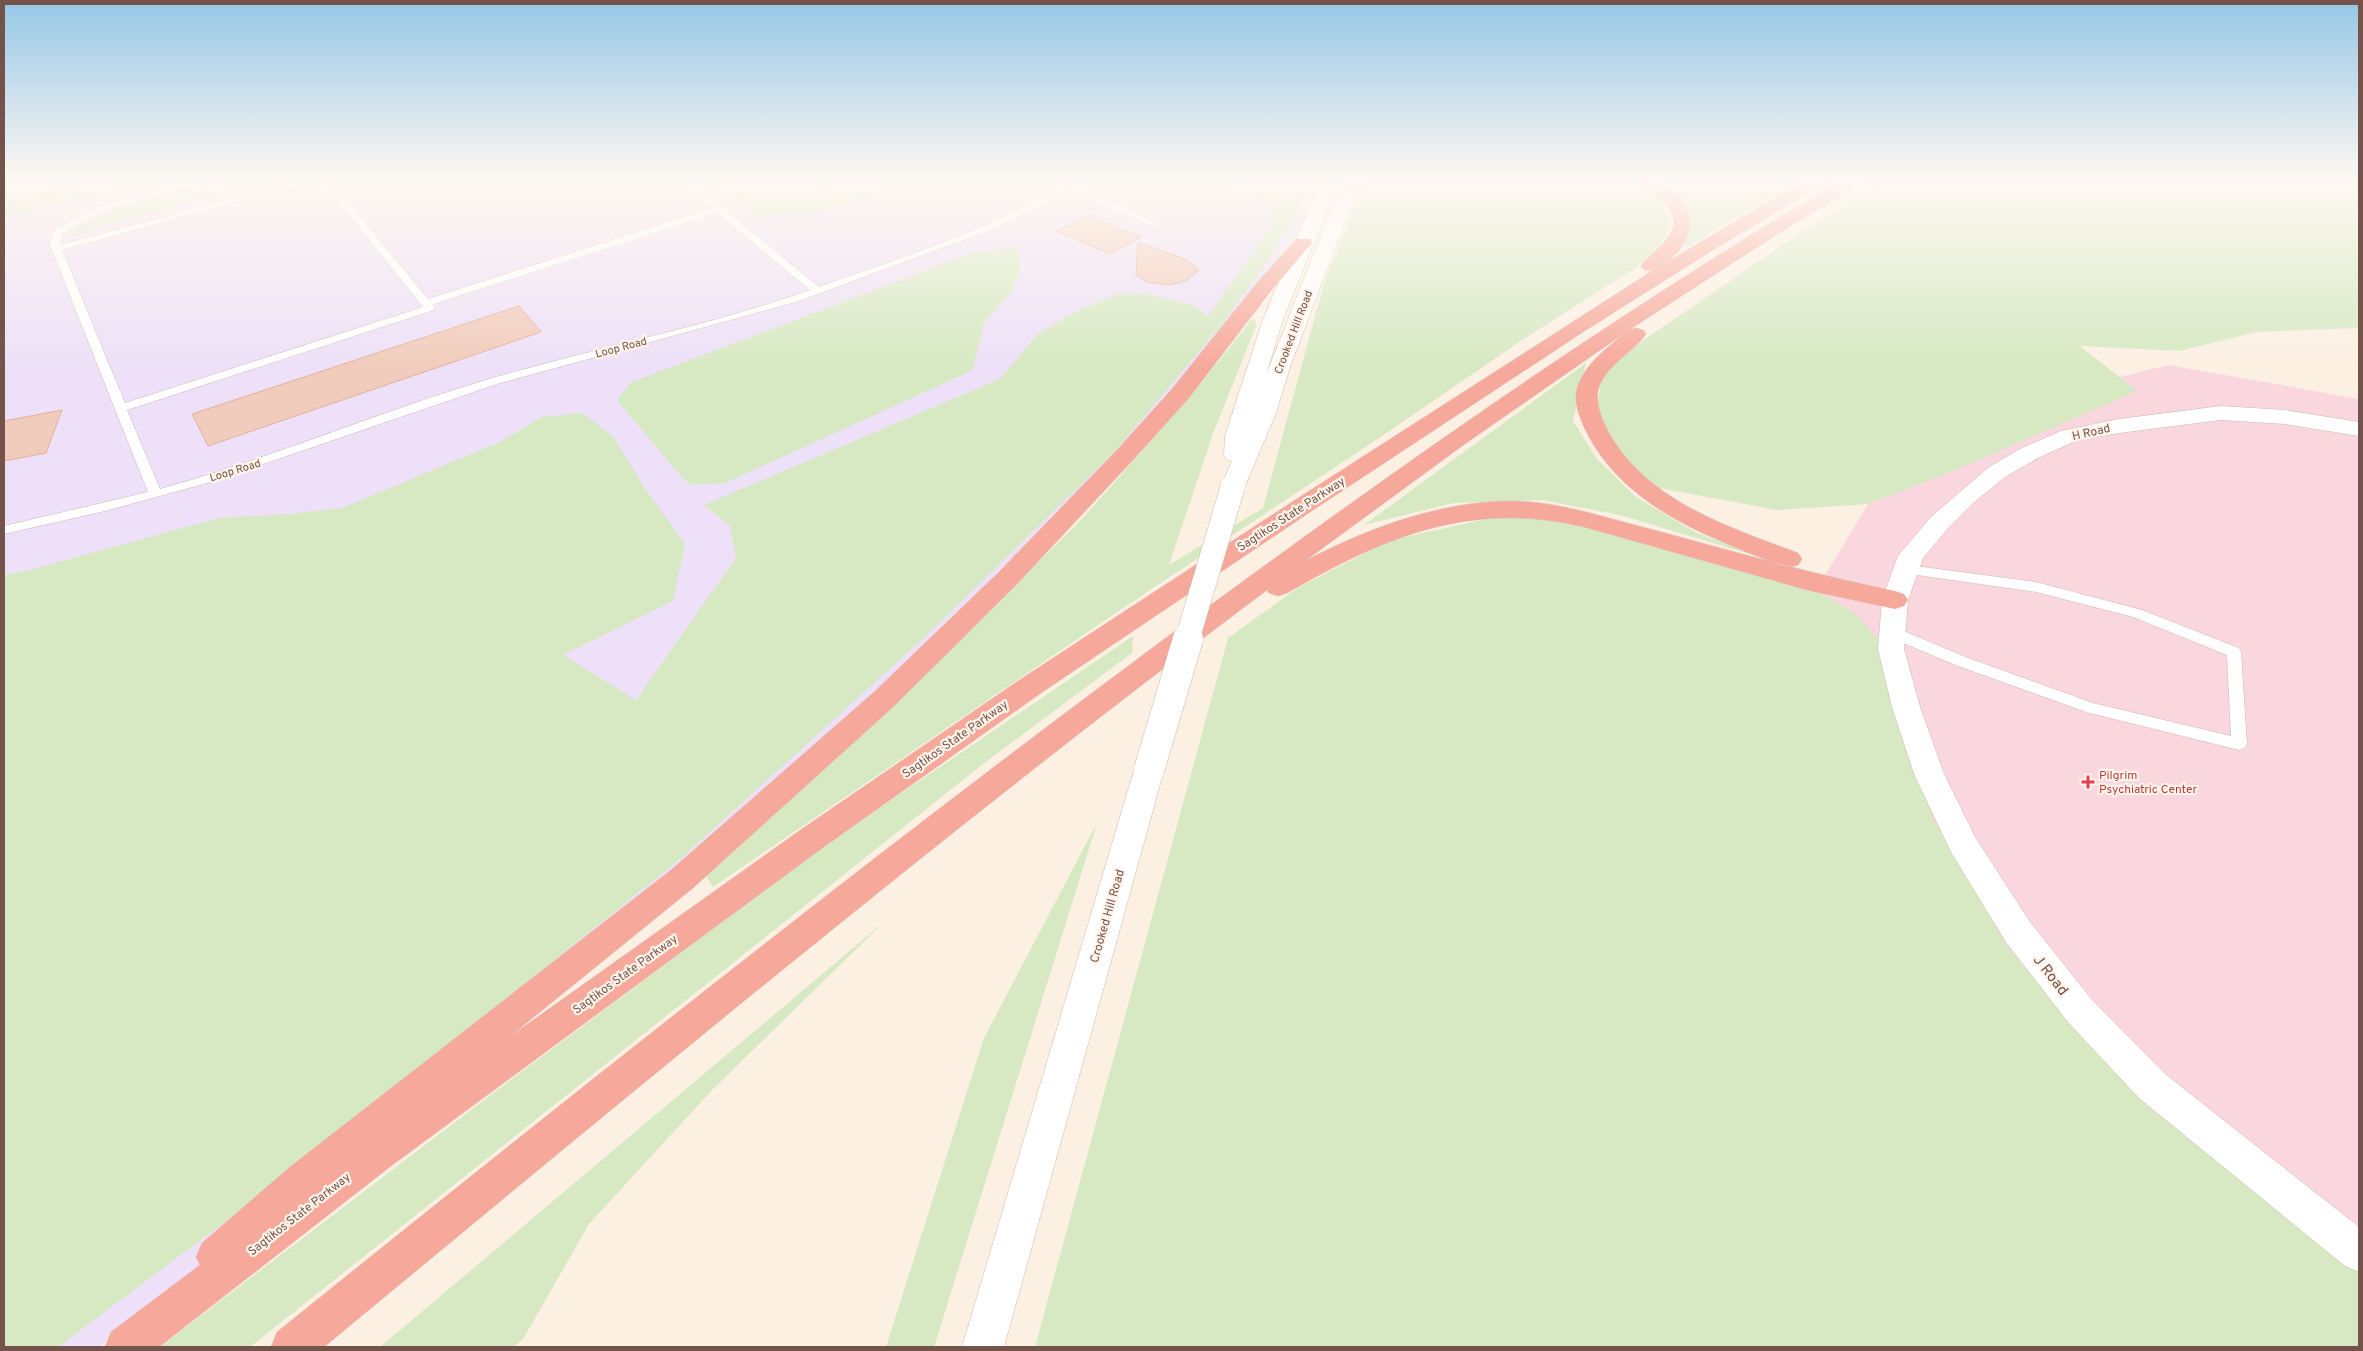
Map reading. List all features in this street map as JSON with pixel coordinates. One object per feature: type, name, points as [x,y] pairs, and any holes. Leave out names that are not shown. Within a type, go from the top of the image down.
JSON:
[{"type":"highway","points":[[113,1347],[303,1180],[682,879],[883,700],[1007,579],[1125,455],[1180,394],[1264,288],[1303,243]]},
{"type":"highway","points":[[1576,328],[1636,276],[1661,259],[1676,243]]},
{"type":"highway","name":"Sagtikos State Parkway","points":[[126,1347],[378,1153],[818,834],[1031,686],[1298,509],[1576,328],[1714,243]]},
{"type":"highway","points":[[1749,243],[1616,350],[1598,369],[1587,389],[1589,411],[1598,437],[1618,463],[1644,488],[1680,513],[1730,537],[1895,600]]},
{"type":"highway","points":[[292,1347],[778,952],[1154,661],[1466,432],[1749,243]]},
{"type":"highway","points":[[1154,661],[1325,560],[1370,538],[1414,523],[1459,514],[1506,509],[1554,512],[1797,578],[1895,600]]},
{"type":"main road","name":"Crooked Hill Road","points":[[1233,486],[1236,436],[1272,322],[1303,243]]},
{"type":"main road","name":"Crooked Hill Road","points":[[983,1347],[1233,486],[1265,413],[1279,367],[1327,243]]},
{"type":"main road","name":"H Road","points":[[1895,600],[1908,570],[1911,556],[1940,522],[1965,498],[1997,472],[2028,454],[2069,436],[2119,426],[2221,413],[2285,417],[2359,428]]},
{"type":"main road","name":"J Road","points":[[1895,600],[1894,633],[1891,649],[1906,707],[1929,774],[1963,845],[2018,932],[2080,1011],[2152,1086],[2359,1252]]},
{"type":"lane","points":[[54,243],[155,493]]},
{"type":"lane","points":[[56,249],[78,243]]},
{"type":"lane","points":[[121,408],[430,308],[377,243]]},
{"type":"lane","points":[[426,303],[613,243]]},
{"type":"lane","points":[[760,243],[817,291]]},
{"type":"lane","name":"Loop Road","points":[[4,530],[82,514],[272,458],[439,398],[537,369],[778,304],[948,243]]},
{"type":"lane","points":[[1894,633],[1963,662],[2090,708],[2239,744],[2234,652],[2137,613],[2036,587],[1908,570]]},
{"type":"shaded area","points":[[4,243],[1289,243],[1230,323],[1178,388],[894,680],[404,1101],[99,1347],[4,1347]]},
{"type":"shaded area","name":"Pilgrim Psychiatric Center","points":[[2168,365],[2359,399],[2359,1347],[2122,1347],[1800,617],[1883,479],[2025,401]]},
{"type":"green space","points":[[1260,243],[1278,243],[1220,327],[1114,452],[928,634],[679,860],[270,1188],[58,1347],[4,1347],[4,575],[30,570],[219,518],[290,514],[342,508],[500,442],[542,417],[582,413],[613,436],[644,487],[685,544],[673,601],[563,655],[636,700],[736,558],[730,526],[704,505],[1000,379],[1038,334],[1073,313],[1121,293],[1146,294],[1192,305],[1208,316]]},
{"type":"green space","points":[[1340,243],[1661,243],[1654,255],[1519,342],[713,887],[705,874],[881,717],[1084,517],[1197,388],[1253,318],[1257,324],[1212,436],[1169,565],[1263,508],[1324,283]]},
{"type":"green space","points":[[1684,243],[1693,243],[1686,247]]},
{"type":"green space","points":[[1786,243],[2359,243],[2359,328],[2256,332],[2180,351],[2080,346],[2137,391],[1953,471],[1868,504],[1777,510],[1654,487],[1624,458],[1602,429],[1598,400],[1603,374],[1642,341]]},
{"type":"green space","points":[[1017,247],[1021,267],[1011,292],[984,323],[973,370],[725,483],[691,485],[680,475],[617,400],[631,383],[648,376],[975,252]]},
{"type":"green space","points":[[1586,363],[1573,421],[1597,459],[1636,497],[1697,533],[1766,559],[1620,515],[1542,500],[1453,503],[1364,525]]},
{"type":"green space","points":[[1539,516],[1600,528],[1824,595],[1855,613],[1878,640],[1885,671],[1933,819],[2008,948],[2149,1108],[2359,1267],[2359,1347],[1035,1347],[1228,638],[1299,587],[1391,540],[1491,518]]},
{"type":"green space","points":[[1133,636],[1132,653],[983,764],[250,1347],[160,1347],[492,1094],[828,843]]},
{"type":"green space","points":[[1097,823],[934,1347],[886,1347],[984,1038]]},
{"type":"green space","points":[[884,922],[714,1088],[589,1224],[523,1339],[514,1347],[380,1347]]},
{"type":"building","points":[[1084,243],[1130,243],[1110,254]]},
{"type":"building","points":[[1138,243],[1187,260],[1199,270],[1187,280],[1168,285],[1147,282],[1136,275]]},
{"type":"building","points":[[519,306],[541,332],[208,446],[192,414]]},
{"type":"building","points":[[62,410],[46,453],[4,461],[4,421]]},
{"type":"place","name":"Pilgrim Psychiatric Center","points":[[2088,782]]}]
